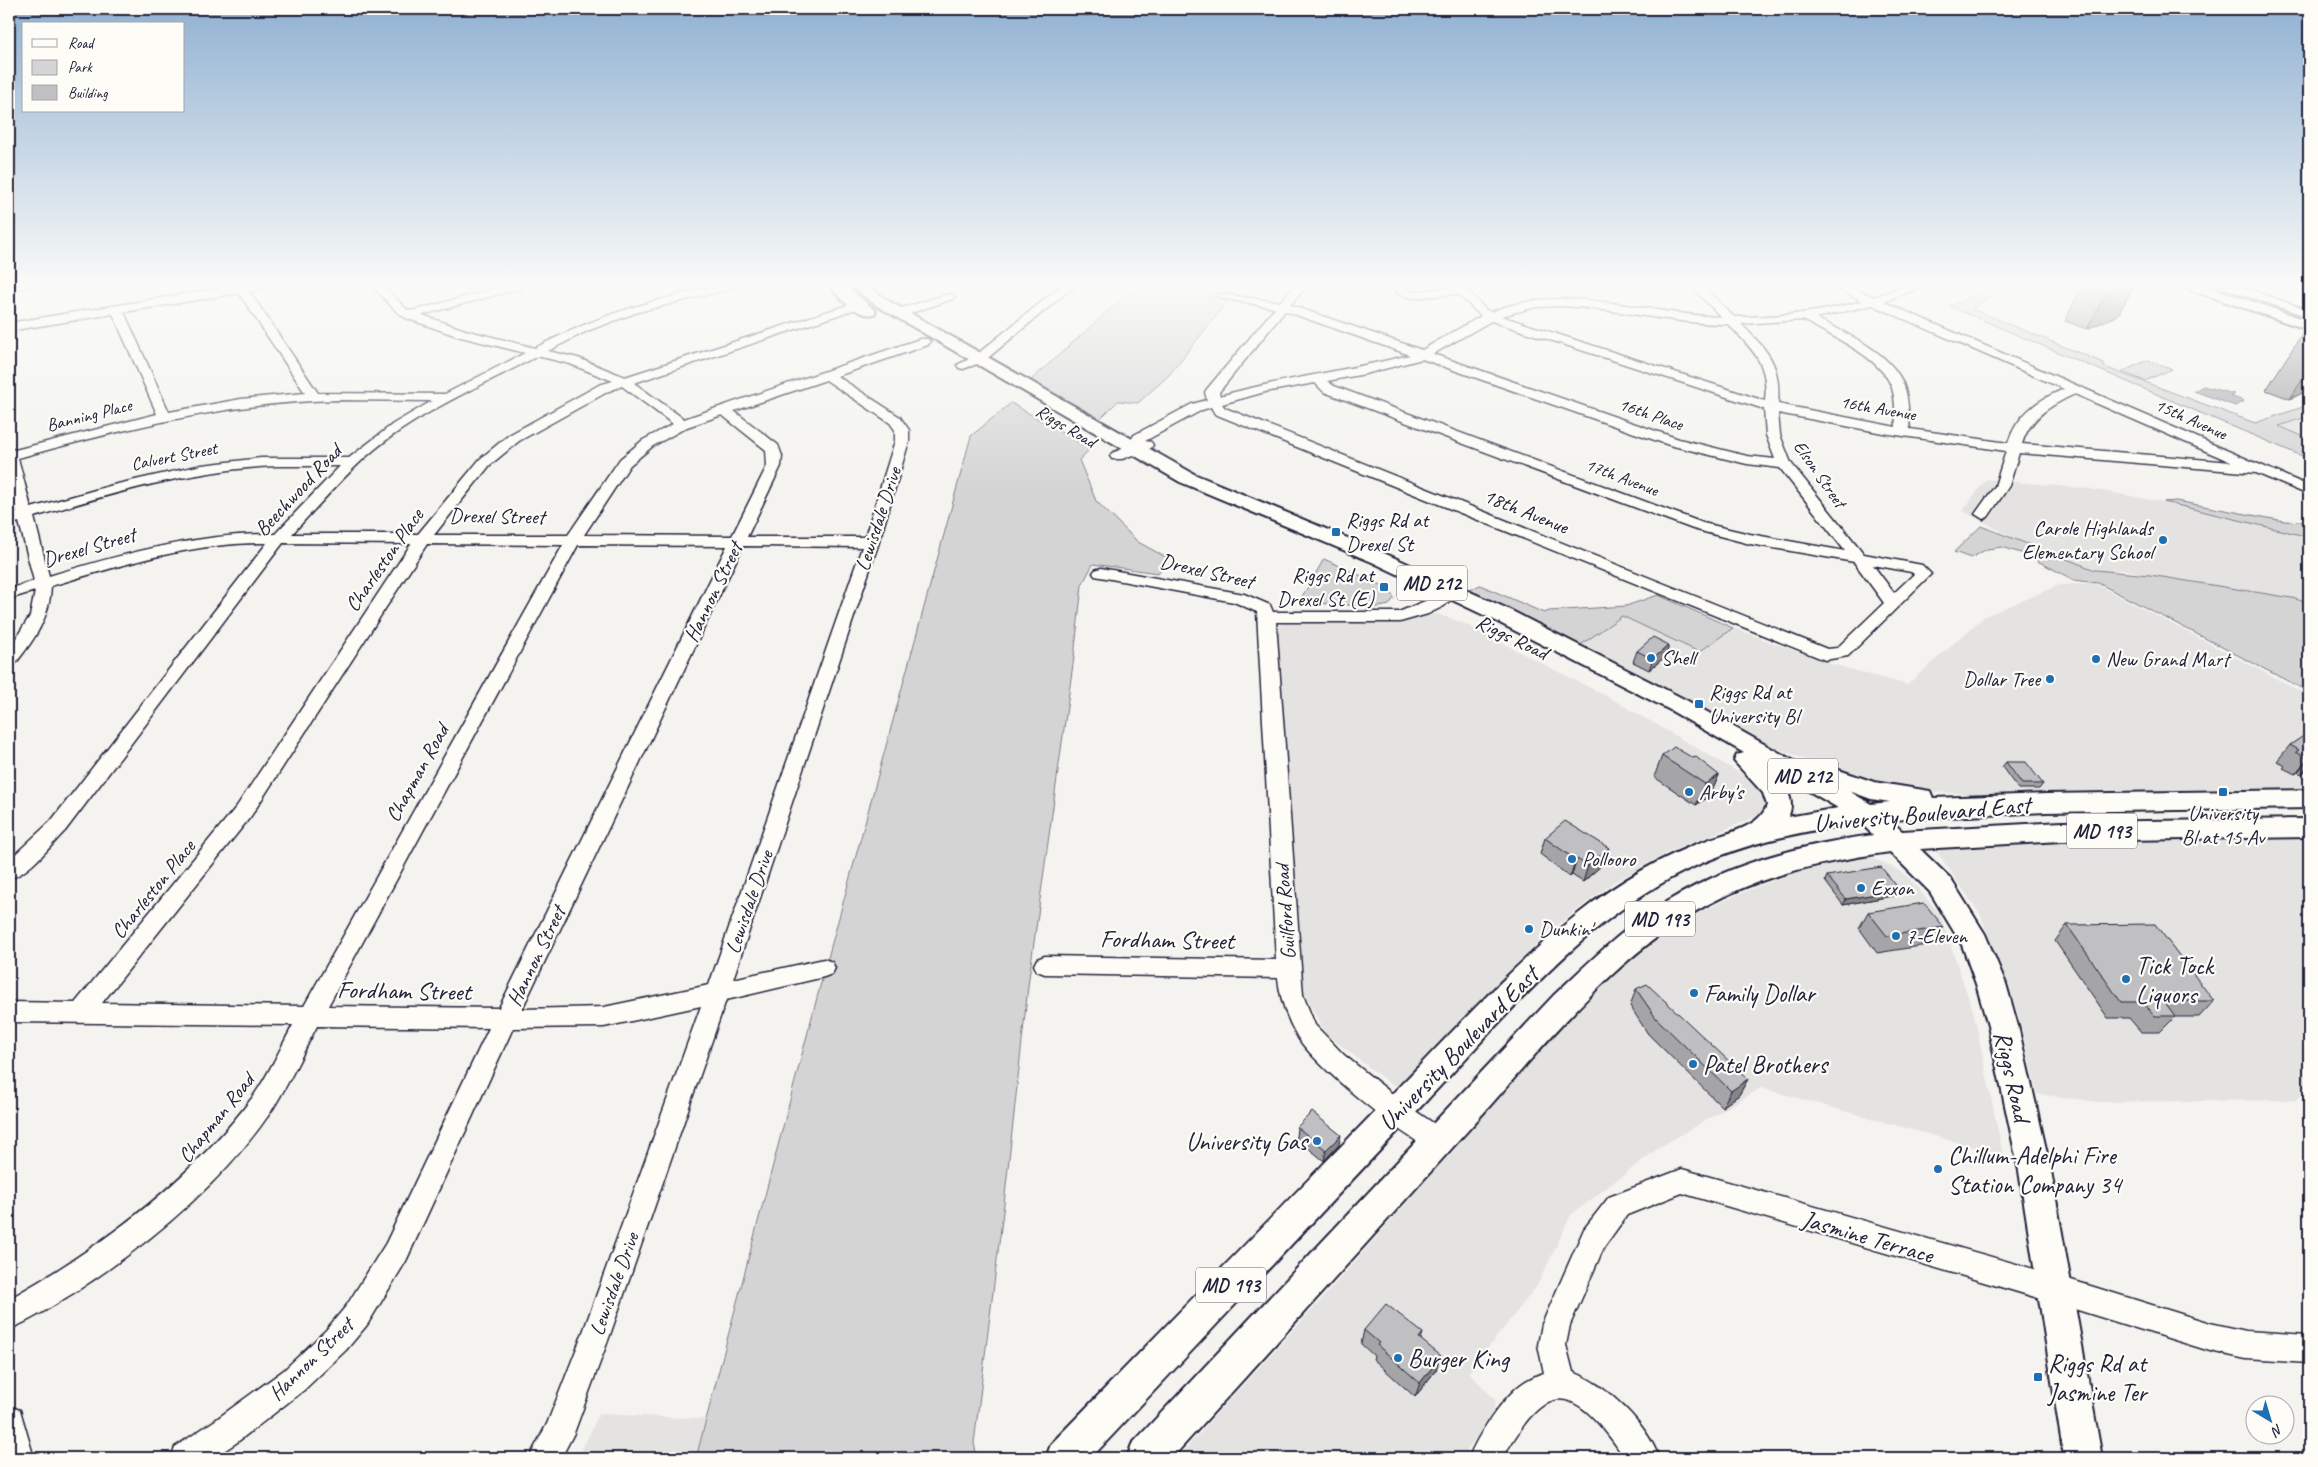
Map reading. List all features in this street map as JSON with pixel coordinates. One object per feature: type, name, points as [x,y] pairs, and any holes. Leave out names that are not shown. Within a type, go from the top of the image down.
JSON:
[{"type":"main road","name":"Riggs Road","points":[[953,354],[971,362]]},
{"type":"main road","name":"Riggs Road","points":[[960,354],[1125,452],[1379,558],[1543,652],[1691,729],[1742,750],[1856,814],[1896,841],[1940,885],[1952,902],[1975,942],[1991,984],[2003,1026],[2034,1171],[2083,1458]]},
{"type":"main road","points":[[1742,750],[1871,790],[1893,794],[1998,804]]},
{"type":"main road","points":[[1741,839],[1773,820],[1780,804],[1779,796],[1773,786],[1742,750]]},
{"type":"main road","name":"University Boulevard East","points":[[1065,1458],[1556,947],[1606,905],[1665,868],[1741,839],[1801,823],[1856,814],[1998,804],[2309,799]]},
{"type":"main road","name":"University Boulevard East","points":[[1146,1458],[1564,1004],[1636,936],[1666,914],[1695,898],[1744,876],[1779,864],[1827,852],[1896,841],[2073,831],[2309,828]]},
{"type":"street","points":[[137,354],[164,416]]},
{"type":"street","points":[[286,354],[314,396]]},
{"type":"street","name":"Beechwood Road","points":[[9,871],[58,826],[280,537],[352,462],[384,436],[447,398],[533,354]]},
{"type":"street","points":[[547,354],[585,365],[622,380],[682,424]]},
{"type":"street","name":"Charleston Place","points":[[81,1013],[244,811],[423,538],[475,473],[506,444],[573,404],[622,380],[702,354]]},
{"type":"street","name":"Chapman Road","points":[[9,1315],[85,1271],[152,1219],[225,1150],[262,1104],[573,540],[625,462],[648,443],[682,424],[886,354]]},
{"type":"street","points":[[971,362],[981,354]]},
{"type":"street","points":[[1215,404],[1212,392],[1243,354]]},
{"type":"street","name":"16th Avenue","points":[[1609,354],[1771,407],[1903,432],[2014,448],[2259,470]]},
{"type":"street","name":"Elson Street","points":[[1761,354],[1767,361],[1773,384],[1771,407],[1773,435],[1784,464],[1857,558],[1884,589],[1892,603]]},
{"type":"street","points":[[1870,354],[1886,369],[1899,390],[1903,432]]},
{"type":"street","name":"15th Avenue","points":[[1996,354],[2259,470],[2309,490]]},
{"type":"street","points":[[1125,452],[1150,444],[1208,412],[1215,404],[1263,388],[1385,366],[1423,355]]},
{"type":"street","name":"16th Place","points":[[1423,355],[1674,442],[1747,460],[1784,464]]},
{"type":"street","name":"Lewisdale Drive","points":[[544,1458],[559,1433],[596,1335],[718,991],[871,542],[902,441],[902,430],[894,420],[826,374]]},
{"type":"street","name":"17th Avenue","points":[[1318,379],[1329,389],[1685,522],[1750,540],[1916,568],[1923,574],[1892,603]]},
{"type":"street","points":[[1982,514],[2002,486],[2018,433],[2030,415],[2046,402],[2076,389]]},
{"type":"street","name":"Banning Place","points":[[9,455],[164,416],[255,401],[314,396],[447,398]]},
{"type":"street","name":"18th Avenue","points":[[1215,404],[1220,411],[1825,655],[1842,652],[1892,603]]},
{"type":"street","name":"Hannon Street","points":[[186,1458],[239,1422],[294,1380],[336,1340],[357,1315],[396,1252],[505,1019],[774,466],[775,456],[768,444],[723,409]]},
{"type":"street","points":[[9,455],[42,583],[43,601],[36,622],[9,660]]},
{"type":"street","name":"Calvert Street","points":[[9,520],[136,482],[206,468],[261,462],[352,462]]},
{"type":"street","name":"Drexel Street","points":[[9,594],[109,562],[159,550],[229,539],[280,537],[871,542]]},
{"type":"street","name":"Drexel Street","points":[[1101,573],[1238,598],[1264,609],[1267,617],[1400,617],[1412,614],[1440,594]]},
{"type":"street","name":"Guilford Road","points":[[1267,617],[1288,969],[1292,995],[1306,1032],[1342,1068],[1396,1112],[1439,1141]]},
{"type":"street","name":"Fordham Street","points":[[1045,964],[1288,969]]},
{"type":"street","name":"Fordham Street","points":[[9,1012],[505,1019],[604,1017],[824,968]]},
{"type":"street","name":"Jasmine Terrace","points":[[1561,1383],[1552,1345],[1556,1324],[1594,1238],[1618,1206],[1682,1181],[2055,1289],[2210,1337],[2246,1345],[2309,1348]]},
{"type":"street","points":[[1484,1458],[1532,1394],[1546,1385],[1561,1383],[1574,1386],[1586,1392],[1598,1402],[1644,1458]]},
{"type":"street","points":[[9,1421],[19,1458]]},
{"type":"shaded area","points":[[2203,386],[2234,394],[2230,396],[2244,401],[2235,406],[2194,391]]},
{"type":"shaded area","points":[[2309,416],[2309,439],[2278,426]]},
{"type":"shaded area","name":"Carole Highlands Elementary School","points":[[1986,479],[2090,489],[2164,502],[2176,501],[2284,521],[2309,522],[2309,604],[2124,570],[2101,571],[2053,559],[1963,511]]},
{"type":"shaded area","points":[[2094,583],[2309,696],[2309,790],[1977,795],[1922,791],[1884,784],[1826,768],[1759,741],[1579,646],[1622,616],[1699,652],[1733,628],[1828,663],[1907,685],[1985,616],[2059,585]]},
{"type":"shaded area","points":[[1437,614],[1461,622],[1612,699],[1757,783],[1768,800],[1763,814],[1669,852],[1614,882],[1555,927],[1514,966],[1409,1083],[1392,1085],[1326,1034],[1302,991],[1276,626],[1290,622],[1393,623]]},
{"type":"shaded area","points":[[2309,836],[2309,1083],[2297,1100],[2099,1102],[2037,1094],[2017,1010],[1980,914],[1935,849],[1955,840]]},
{"type":"shaded area","points":[[1870,857],[1893,867],[1909,878],[1940,914],[1974,1014],[2003,1155],[1761,1088],[1660,1147],[1571,1215],[1537,1286],[1469,1372],[1496,1401],[1489,1421],[1461,1458],[1178,1458],[1312,1310],[1568,1020],[1639,952],[1694,915],[1741,893],[1804,869],[1841,858]]},
{"type":"shaded area","points":[[599,1414],[707,1419],[696,1458],[578,1458]]},
{"type":"green space","points":[[1060,354],[1185,354],[1168,376],[1138,403],[1118,401],[1099,420],[1033,383],[1031,380]]},
{"type":"green space","points":[[2063,354],[2083,354],[2104,363],[2104,367],[2255,423],[2309,405],[2309,416],[2279,426],[2309,439],[2309,459]]},
{"type":"green space","points":[[2148,360],[2172,369],[2145,381],[2122,372]]},
{"type":"green space","points":[[1011,403],[1090,449],[1079,460],[1096,501],[1138,542],[1169,559],[1158,573],[1093,564],[1082,585],[1074,657],[1029,978],[1004,1204],[974,1443],[977,1458],[696,1458],[815,1005],[971,436]]},
{"type":"green space","points":[[2176,501],[2284,521],[2309,522],[2309,537],[2164,502]]},
{"type":"green space","points":[[1981,526],[2095,570],[2150,575],[2292,598],[2309,603],[2309,692],[2098,583],[2074,580],[2024,554],[2002,547],[1987,549],[1971,558],[1954,552]]},
{"type":"green space","points":[[1324,559],[1388,588],[1394,598],[1389,605],[1379,607],[1299,602]]},
{"type":"green space","points":[[1480,585],[1544,613],[1549,611],[1626,606],[1658,595],[1733,628],[1699,652],[1622,616],[1579,646],[1470,590]]},
{"type":"building","points":[[1653,637],[1669,645],[1653,659],[1637,651]]},
{"type":"building","points":[[2308,733],[2308,758],[2296,752],[2299,750],[2290,745]]},
{"type":"building","points":[[1674,747],[1693,758],[1696,757],[1719,775],[1705,784],[1662,756]]},
{"type":"building","points":[[2006,762],[2026,762],[2043,784],[2022,784]]},
{"type":"building","points":[[1565,821],[1609,848],[1588,866],[1576,860],[1545,838]]},
{"type":"building","name":"Exxon","points":[[1881,867],[1900,890],[1846,899],[1827,876]]},
{"type":"building","points":[[1924,903],[1944,927],[1887,936],[1868,912]]},
{"type":"building","points":[[2155,924],[2214,1001],[2164,1001],[2175,1016],[2155,1016],[2143,1002],[2121,1002],[2067,925]]},
{"type":"building","points":[[1647,984],[1748,1079],[1731,1091],[1656,1018],[1636,989]]},
{"type":"building","points":[[1312,1112],[1341,1135],[1326,1150],[1297,1127]]},
{"type":"building","points":[[1386,1304],[1423,1333],[1419,1338],[1441,1356],[1420,1383],[1377,1345],[1379,1343],[1364,1330]]},
{"type":"place","name":"Riggs Rd at Drexel St","points":[[1336,532]]},
{"type":"place","name":"Carole Highlands Elementary School","points":[[2163,540]]},
{"type":"place","name":"Riggs Rd at Drexel St (E)","points":[[1384,587]]},
{"type":"place","name":"Shell","points":[[1651,658]]},
{"type":"place","name":"New Grand Mart","points":[[2096,659]]},
{"type":"place","name":"Dollar Tree","points":[[2050,679]]},
{"type":"place","name":"Riggs Rd at University Bl","points":[[1699,704]]},
{"type":"place","name":"Arby's","points":[[1689,792]]},
{"type":"place","name":"University Bl at 15 Av","points":[[2223,792]]},
{"type":"place","name":"Pollooro","points":[[1572,859]]},
{"type":"place","name":"Exxon","points":[[1861,888]]},
{"type":"place","name":"Dunkin'","points":[[1529,929]]},
{"type":"place","name":"7-Eleven","points":[[1896,936]]},
{"type":"place","name":"Tick Tock Liquors","points":[[2126,979]]},
{"type":"place","name":"Family Dollar","points":[[1694,993]]},
{"type":"place","name":"Patel Brothers","points":[[1693,1064]]},
{"type":"place","name":"University Gas","points":[[1317,1141]]},
{"type":"place","name":"Chillum-Adelphi Fire Station Company 34","points":[[1938,1169]]},
{"type":"place","name":"Burger King","points":[[1398,1358]]},
{"type":"place","name":"Riggs Rd at Jasmine Ter","points":[[2038,1377]]}]
